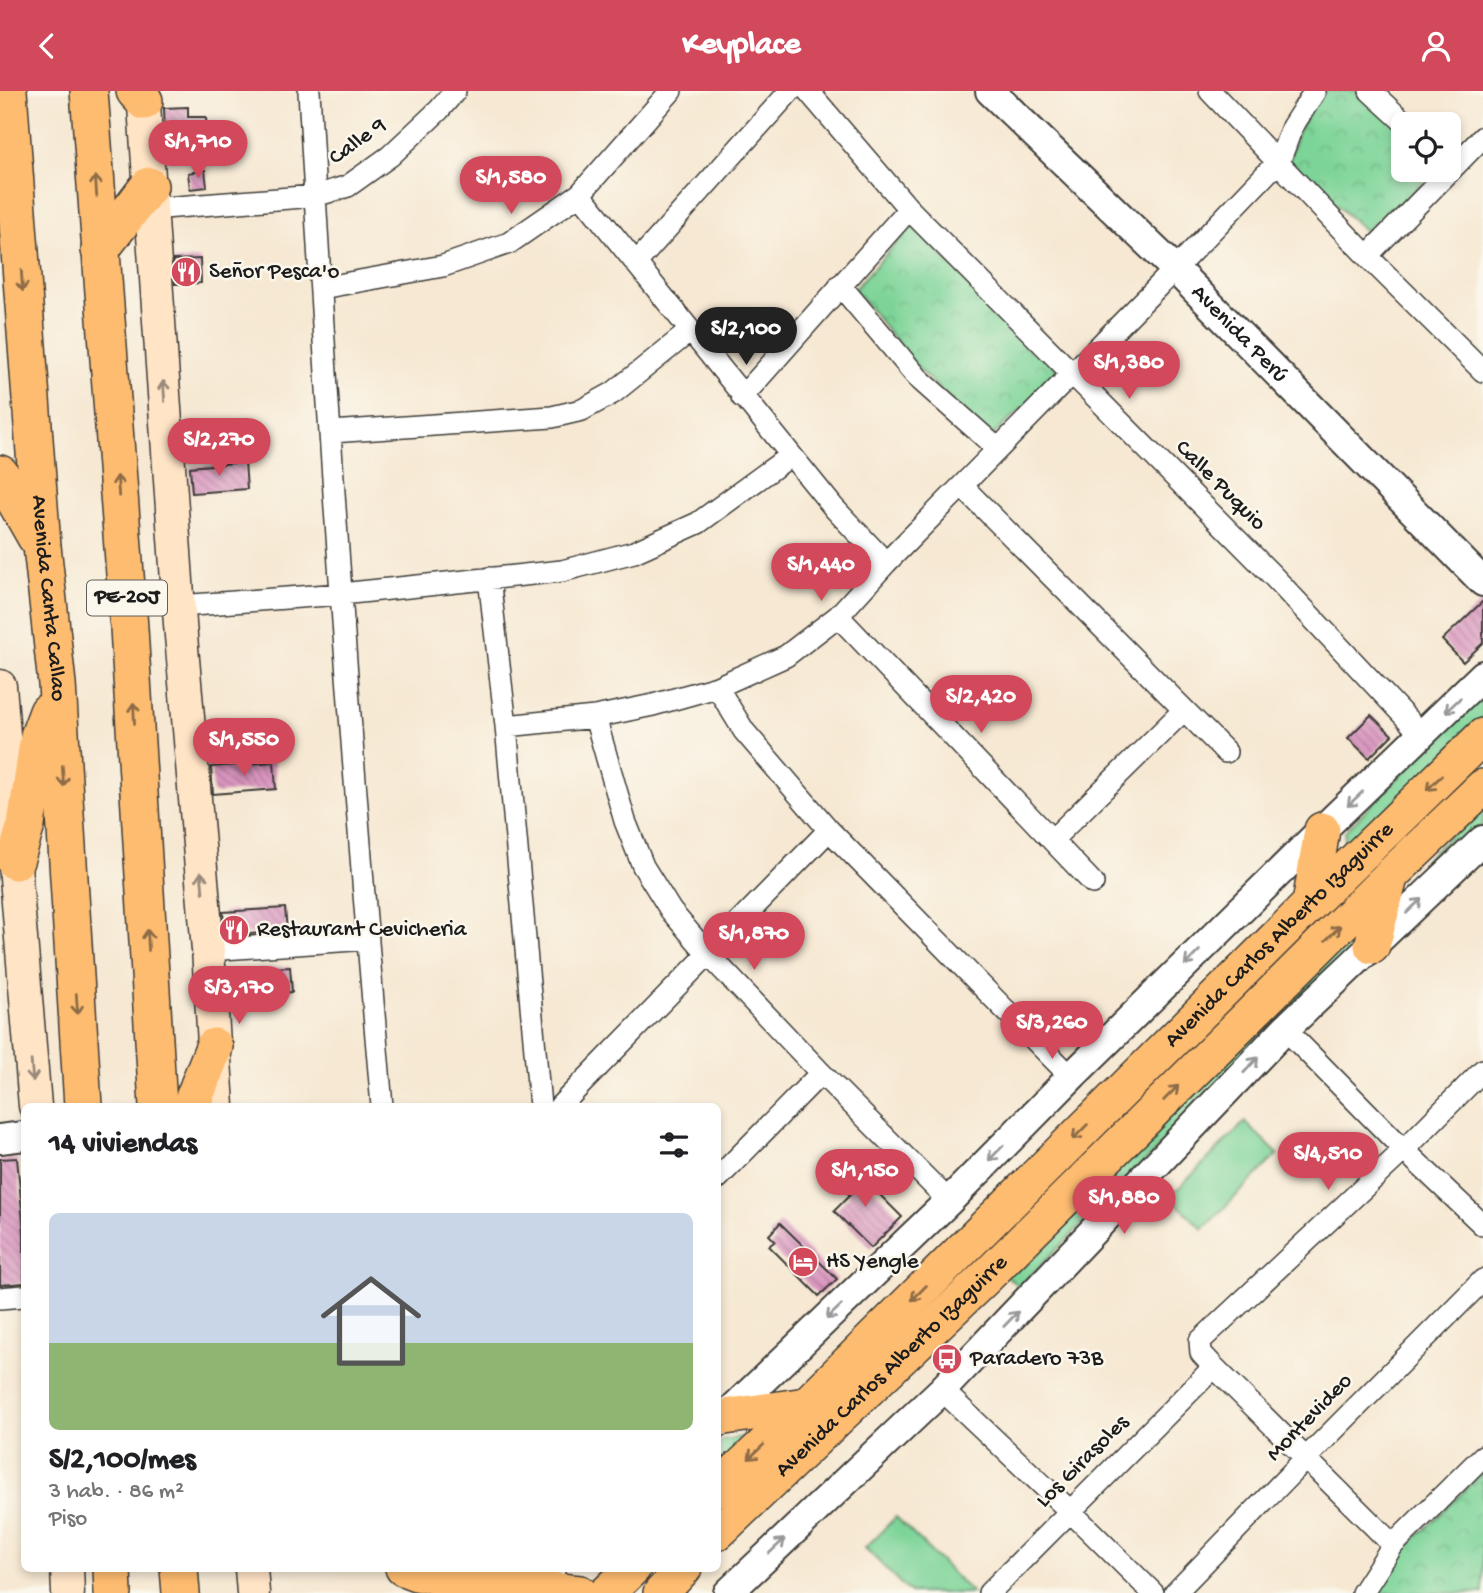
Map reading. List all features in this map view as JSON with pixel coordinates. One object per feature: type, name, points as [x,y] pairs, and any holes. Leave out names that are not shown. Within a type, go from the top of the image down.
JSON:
[{"type":"highway","name":"Avenida Canta Callao","points":[[8,91],[42,546],[57,684],[83,1103]]},
{"type":"highway","name":"PE-20J","points":[[89,91],[129,628],[158,1103]]},
{"type":"highway","points":[[100,250],[150,197]]},
{"type":"highway","points":[[0,474],[42,546]]},
{"type":"highway","points":[[15,861],[26,825],[39,736],[57,684]]},
{"type":"highway","points":[[192,1103],[214,1048]]},
{"type":"highway","points":[[111,1572],[113,1593]]},
{"type":"highway","points":[[179,1572],[181,1593]]},
{"type":"main road","points":[[140,95],[150,197],[218,1103]]},
{"type":"main road","points":[[0,686],[35,1103]]},
{"type":"main road","name":"Avenida Carlos Alberto Izaguirre","points":[[721,1486],[1483,736]]},
{"type":"main road","name":"Avenida Carlos Alberto Izaguirre","points":[[721,1529],[987,1276],[1483,787]]},
{"type":"main road","points":[[1310,904],[1322,830]]},
{"type":"main road","points":[[1372,946],[1391,875]]},
{"type":"main road","points":[[1116,1097],[1114,1119],[1125,1127],[1135,1129]]},
{"type":"main road","points":[[721,1420],[806,1405]]},
{"type":"main road","points":[[66,1572],[68,1593]]},
{"type":"main road","points":[[251,1572],[253,1593]]},
{"type":"main road","points":[[413,1572],[463,1581],[580,1593]]},
{"type":"main road","points":[[607,1593],[629,1572]]},
{"type":"main road","points":[[661,1593],[680,1572]]},
{"type":"street","points":[[309,91],[341,594],[382,1103]]},
{"type":"street","name":"Calle 9","points":[[150,197],[315,196],[348,186],[390,156],[439,110],[455,91]]},
{"type":"street","points":[[321,288],[443,265],[509,243],[580,194],[671,91]]},
{"type":"street","points":[[636,263],[790,91]]},
{"type":"street","name":"Calle Puquio","points":[[808,91],[909,209],[1272,575],[1422,735]]},
{"type":"street","name":"Avenida Perú","points":[[990,91],[1175,269],[1483,582]]},
{"type":"street","points":[[1210,91],[1367,256],[1479,358]]},
{"type":"street","points":[[506,726],[595,717],[653,705],[717,687],[786,656],[838,616],[886,563],[1279,162],[1292,127],[1315,91]]},
{"type":"street","points":[[1370,91],[1393,112]]},
{"type":"street","points":[[1461,157],[1483,137]]},
{"type":"street","points":[[1367,256],[1436,182]]},
{"type":"street","points":[[580,194],[790,456],[886,563]]},
{"type":"street","points":[[742,397],[909,209]]},
{"type":"street","points":[[840,285],[918,377],[998,449]]},
{"type":"street","points":[[331,432],[552,417],[582,410],[612,393],[690,331]]},
{"type":"street","points":[[179,606],[341,594],[562,571],[634,552],[698,523],[790,456]]},
{"type":"street","points":[[962,486],[1226,752]]},
{"type":"street","points":[[489,578],[506,726],[540,1103]]},
{"type":"street","points":[[838,616],[1093,883]]},
{"type":"street","name":"Avenida Carlos Alberto Izaguirre","points":[[721,1420],[949,1201],[1071,1077],[1483,675]]},
{"type":"street","points":[[717,687],[744,731],[829,830],[1071,1077]]},
{"type":"street","points":[[1052,840],[1184,710]]},
{"type":"street","points":[[595,717],[625,821],[643,866],[671,911],[821,1073],[949,1201]]},
{"type":"street","points":[[563,1103],[829,830]]},
{"type":"street","points":[[728,1593],[942,1390],[1285,1029],[1483,840]]},
{"type":"street","points":[[208,950],[368,939]]},
{"type":"street","points":[[1285,1029],[1404,1150],[1483,1225]]},
{"type":"street","points":[[1393,1545],[1214,1367],[1201,1353],[1200,1341],[1404,1150],[1483,1070]]},
{"type":"street","points":[[721,1175],[821,1073]]},
{"type":"street","points":[[0,1139],[21,1136]]},
{"type":"street","name":"Montevideo","points":[[1175,1593],[1483,1280]]},
{"type":"street","points":[[0,1298],[21,1296]]},
{"type":"street","name":"Los Girasoles","points":[[989,1593],[1214,1367]]},
{"type":"street","points":[[942,1390],[1153,1593]]},
{"type":"street","points":[[1363,1593],[1393,1545],[1483,1456]]},
{"type":"street","points":[[508,1585],[541,1572]]},
{"type":"green space","points":[[1325,91],[1361,91],[1391,119],[1391,182],[1423,182],[1372,237],[1289,162],[1298,130]]},
{"type":"green space","points":[[912,226],[1061,373],[989,439],[916,366],[854,289]]},
{"type":"green space","points":[[1483,693],[1483,717],[1344,852],[1345,831]]},
{"type":"green space","points":[[1483,804],[1483,825],[1420,886],[1424,861]]},
{"type":"green space","points":[[1381,904],[1378,930],[1019,1287],[1006,1275]]},
{"type":"green space","points":[[1245,1122],[1278,1154],[1203,1229],[1170,1197]]},
{"type":"green space","points":[[761,1434],[721,1475],[722,1440]]},
{"type":"green space","points":[[1483,1472],[1483,1593],[1371,1593],[1390,1563]]},
{"type":"green space","points":[[896,1517],[972,1593],[910,1593],[865,1548]]},
{"type":"building","points":[[188,107],[188,117],[206,117],[207,141],[189,142],[190,156],[166,157],[164,108]]},
{"type":"building","points":[[205,170],[207,187],[190,189],[188,173]]},
{"type":"building","name":"Señor Pesca'o","points":[[200,259],[201,283],[175,284],[173,260]]},
{"type":"building","points":[[245,462],[247,489],[192,493],[190,467]]},
{"type":"building","points":[[1483,601],[1483,643],[1463,662],[1442,640]]},
{"type":"building","points":[[1371,715],[1392,735],[1369,758],[1348,738]]},
{"type":"building","points":[[274,762],[276,789],[213,794],[211,767]]},
{"type":"building","points":[[285,908],[287,931],[225,936],[223,912]]},
{"type":"building","points":[[290,967],[292,992],[232,996],[230,971]]},
{"type":"building","points":[[17,1158],[21,1201],[21,1283],[0,1285],[0,1159]]},
{"type":"building","points":[[851,1166],[902,1217],[871,1248],[834,1211],[850,1195],[836,1181]]},
{"type":"building","name":"HS Yengle","points":[[780,1223],[837,1279],[819,1296],[769,1246],[775,1241],[769,1235]]},
{"type":"place","name":"Señor Pesca'o","points":[[186,272]]},
{"type":"place","name":"Restaurant Cevicheria","points":[[234,930]]},
{"type":"place","name":"HS Yengle","points":[[803,1262]]},
{"type":"place","name":"Paradero 73B","points":[[947,1359]]}]
